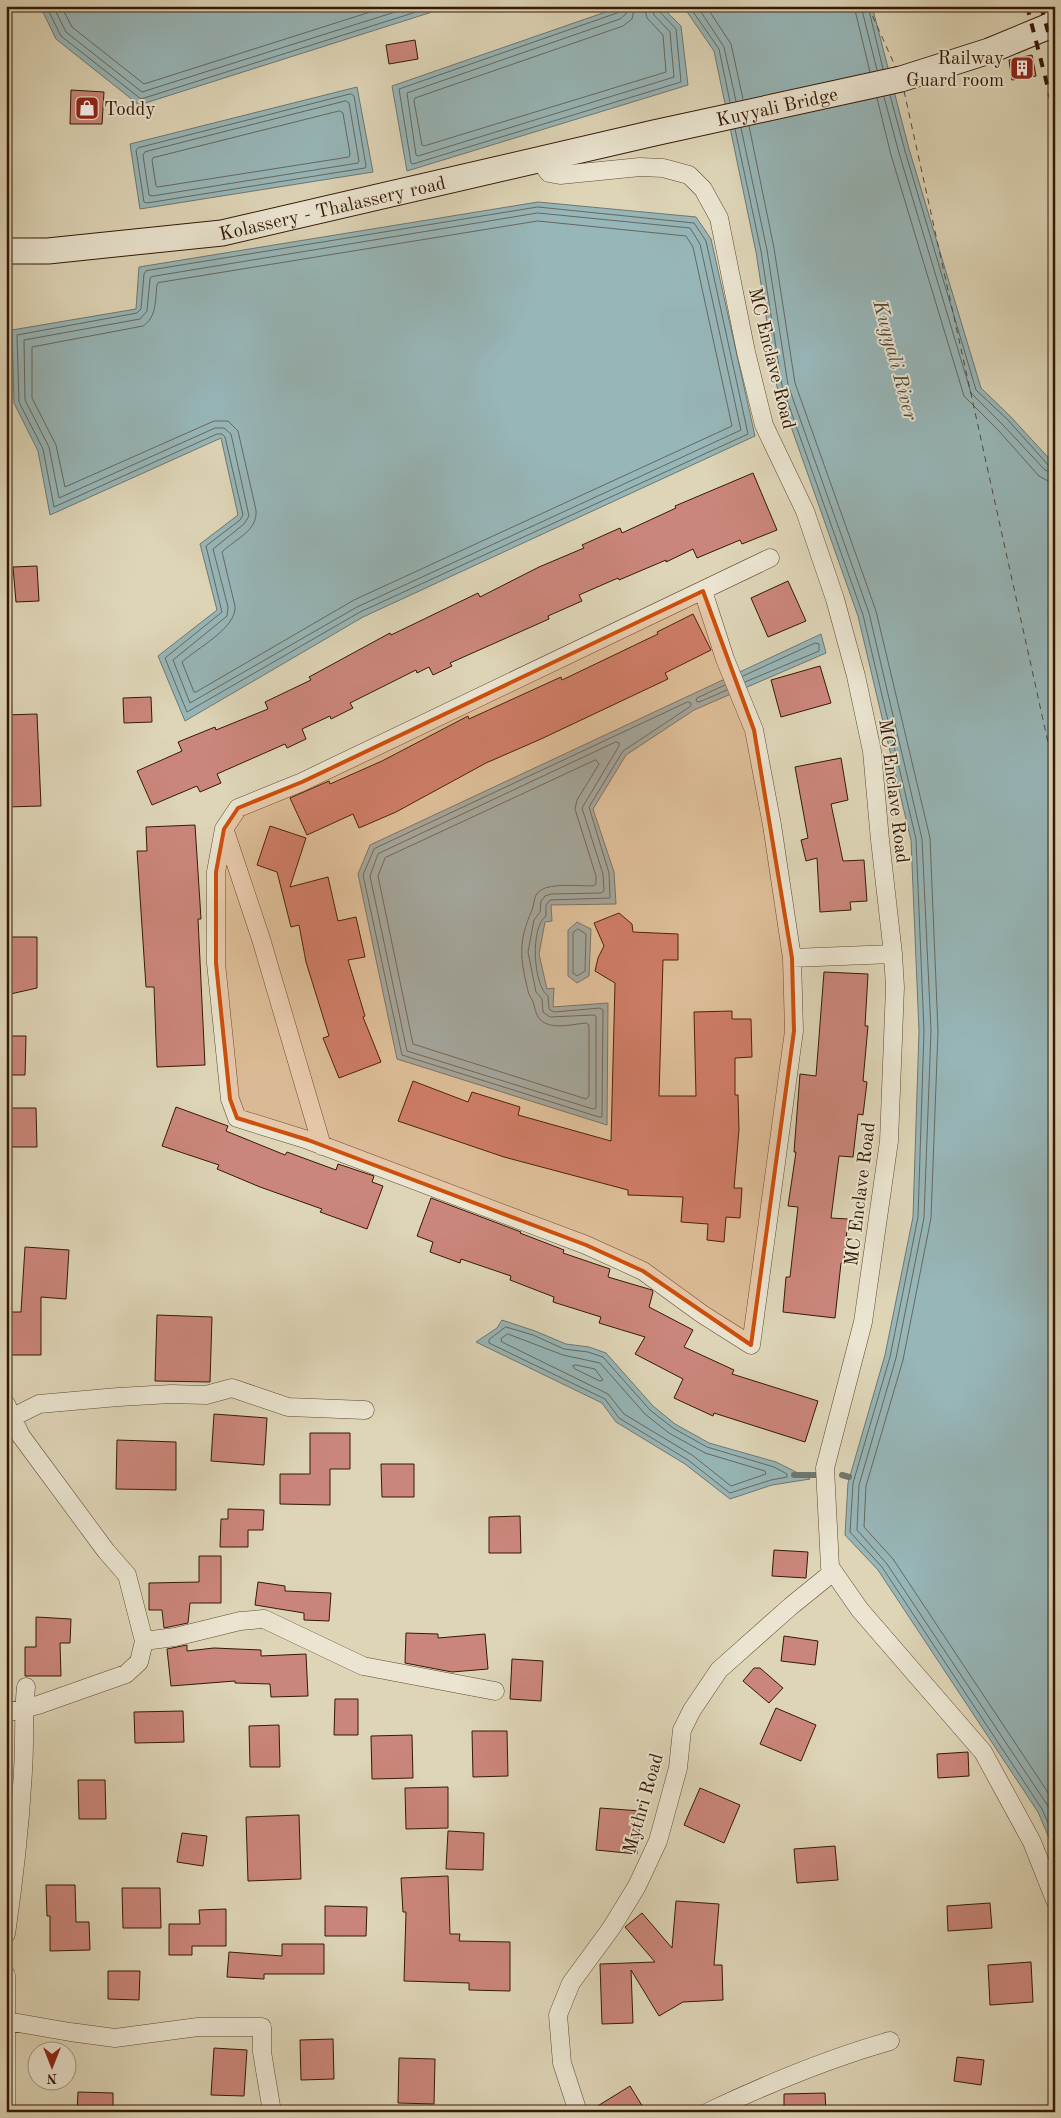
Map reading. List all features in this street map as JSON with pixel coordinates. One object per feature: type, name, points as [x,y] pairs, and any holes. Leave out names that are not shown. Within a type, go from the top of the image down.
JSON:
[{"type":"main road","name":"Kuyyali Bridge","points":[[654,133],[901,79],[989,51],[1055,22]]},
{"type":"main road","name":"Kolassery - Thalassery road","points":[[6,251],[48,251],[222,233],[654,133]]},
{"type":"street","name":"MC Enclave Road","points":[[548,157],[546,169],[549,173],[560,175],[640,166],[663,168],[689,175],[703,189],[719,218],[746,352],[764,425],[805,511],[835,599],[856,676],[872,751],[880,840],[894,954],[895,987],[889,1141],[863,1322],[825,1468],[832,1569]]},
{"type":"street","points":[[703,591],[725,658],[754,730],[772,825],[792,958],[794,1031],[751,1345],[702,1314],[644,1271],[586,1245],[322,1146],[237,1118],[230,1099],[216,963],[216,872],[224,829],[238,808],[302,782],[770,558]]},
{"type":"street","points":[[224,829],[261,939],[322,1146]]},
{"type":"street","points":[[792,958],[894,954]]},
{"type":"street","points":[[6,1713],[89,1688],[126,1674],[139,1662],[144,1641],[127,1575],[106,1551],[21,1436],[10,1410],[39,1404],[136,1396],[206,1395],[232,1388],[288,1407],[365,1410]]},
{"type":"street","points":[[832,1569],[860,1610],[983,1752],[1032,1842],[1055,1900]]},
{"type":"street","name":"Mythri Road","points":[[578,2112],[562,2063],[558,2015],[571,1984],[612,1927],[637,1886],[658,1841],[678,1768],[682,1730],[688,1716],[719,1670],[832,1569]]},
{"type":"street","points":[[144,1641],[175,1637],[240,1621],[264,1619],[362,1666],[495,1691]]},
{"type":"street","points":[[6,1934],[14,1880],[24,1769],[26,1687]]},
{"type":"street","points":[[6,1975],[6,2108]]},
{"type":"street","points":[[7,2021],[114,2038],[198,2027],[262,2027],[262,2052],[272,2112]]},
{"type":"street","points":[[708,2112],[758,2088],[843,2054],[890,2041]]},
{"type":"highlighted area","points":[[703,591],[754,730],[792,958],[794,1031],[751,1345],[643,1271],[586,1245],[308,1140],[237,1118],[230,1099],[216,963],[216,872],[224,829],[238,808],[302,782]]},
{"type":"water","points":[[40,6],[451,6],[139,105],[56,39]]},
{"type":"water","points":[[623,6],[661,6],[681,26],[688,85],[407,171],[392,86]]},
{"type":"water","name":"Kuyyali River","points":[[683,6],[872,6],[909,149],[981,388],[1011,417],[1055,465],[1055,1852],[1038,1812],[878,1570],[845,1535],[848,1483],[885,1355],[913,1217],[919,1031],[911,840],[858,616],[777,387],[756,252],[714,51]]},
{"type":"water","points":[[357,87],[373,172],[140,209],[130,144]]},
{"type":"water","points":[[538,202],[696,217],[711,239],[755,436],[363,617],[185,721],[158,656],[217,610],[200,544],[238,515],[221,438],[50,515],[38,451],[14,403],[12,330],[136,309],[139,267]]},
{"type":"water","points":[[821,634],[826,653],[694,710],[626,755],[593,809],[614,872],[616,904],[551,905],[552,921],[545,922],[539,954],[547,989],[554,988],[553,1007],[608,1003],[607,1125],[397,1059],[358,874],[370,845]]},
{"type":"water","points":[[577,922],[591,929],[589,976],[577,983],[568,976],[568,930]]},
{"type":"water","points":[[502,1320],[566,1344],[589,1347],[606,1353],[653,1406],[675,1424],[709,1443],[776,1462],[810,1479],[772,1485],[730,1499],[685,1464],[616,1422],[602,1403],[476,1342],[497,1328]]},
{"type":"building","points":[[415,40],[418,59],[389,64],[386,45]]},
{"type":"building","name":"Railway Guard room","points":[[1032,55],[1036,76],[1012,80],[1009,60]]},
{"type":"building","name":"Toddy","points":[[71,90],[104,92],[102,124],[70,124]]},
{"type":"building","points":[[753,473],[777,530],[742,544],[740,540],[697,558],[693,549],[666,562],[666,560],[619,580],[618,578],[579,595],[582,601],[548,616],[549,619],[450,663],[452,666],[433,675],[429,667],[417,673],[416,670],[350,703],[353,708],[331,719],[330,716],[302,729],[306,739],[287,748],[285,744],[217,774],[221,783],[200,792],[197,786],[152,805],[137,771],[182,751],[178,742],[215,727],[216,730],[268,709],[265,702],[311,680],[309,677],[390,633],[391,635],[478,593],[480,597],[539,567],[584,548],[582,545],[620,528],[622,533],[676,508],[675,506]]},
{"type":"building","points":[[37,566],[39,601],[16,602],[13,567]]},
{"type":"building","points":[[788,581],[806,621],[768,637],[751,598]]},
{"type":"building","points":[[693,614],[711,650],[665,673],[668,679],[486,763],[396,812],[359,828],[353,814],[307,835],[290,798],[329,781],[330,784],[382,761],[468,716],[469,719],[561,677],[562,680],[658,634],[657,632]]},
{"type":"building","points":[[820,666],[831,703],[781,717],[771,680]]},
{"type":"building","points":[[151,697],[152,722],[124,723],[123,698]]},
{"type":"building","points":[[37,714],[41,806],[6,807],[6,715]]},
{"type":"building","points":[[841,758],[848,800],[831,804],[843,861],[864,860],[867,901],[850,902],[851,910],[820,912],[817,858],[806,861],[801,840],[808,838],[795,767]]},
{"type":"building","points":[[195,825],[201,919],[198,919],[205,1065],[157,1067],[154,987],[146,987],[137,851],[147,851],[146,827]]},
{"type":"building","points":[[270,826],[306,838],[290,887],[328,877],[338,921],[356,917],[365,957],[348,960],[365,1016],[363,1017],[381,1062],[339,1078],[323,1038],[329,1036],[306,962],[299,925],[291,927],[277,872],[257,865]]},
{"type":"building","points":[[619,913],[632,924],[633,932],[678,934],[678,960],[663,960],[659,1096],[696,1096],[694,1012],[732,1011],[732,1019],[751,1019],[752,1057],[735,1058],[735,1095],[738,1095],[739,1130],[734,1188],[742,1188],[740,1218],[726,1217],[724,1242],[707,1240],[708,1224],[681,1222],[683,1197],[628,1195],[628,1190],[504,1157],[398,1121],[413,1081],[468,1102],[472,1092],[520,1107],[518,1115],[611,1141],[615,983],[595,971],[598,958],[604,946],[594,923]]},
{"type":"building","points":[[6,937],[37,937],[37,988],[6,995]]},
{"type":"building","points":[[824,972],[868,974],[865,1026],[868,1026],[863,1081],[867,1082],[863,1115],[858,1114],[853,1157],[839,1156],[831,1218],[848,1219],[844,1263],[841,1263],[835,1318],[783,1312],[786,1277],[790,1277],[798,1207],[788,1206],[796,1152],[794,1152],[800,1074],[816,1076]]},
{"type":"building","points":[[6,1036],[26,1036],[25,1075],[6,1075]]},
{"type":"building","points":[[176,1107],[228,1126],[226,1131],[285,1155],[287,1152],[336,1170],[338,1164],[374,1176],[372,1182],[383,1186],[367,1229],[320,1212],[322,1209],[260,1187],[217,1169],[219,1165],[162,1146]]},
{"type":"building","points":[[6,1108],[36,1108],[37,1147],[6,1147]]},
{"type":"building","points":[[431,1198],[521,1232],[564,1250],[563,1253],[610,1269],[608,1277],[652,1290],[649,1307],[693,1330],[684,1347],[734,1370],[732,1374],[818,1401],[805,1442],[714,1413],[713,1416],[674,1398],[683,1379],[635,1354],[645,1337],[599,1323],[601,1317],[553,1302],[554,1297],[510,1280],[511,1276],[461,1259],[460,1263],[430,1252],[433,1242],[417,1236]]},
{"type":"building","points":[[25,1247],[69,1250],[66,1299],[41,1297],[41,1355],[6,1355],[6,1312],[21,1312]]},
{"type":"building","points":[[157,1315],[212,1317],[210,1382],[155,1381]]},
{"type":"building","points":[[214,1414],[267,1418],[264,1465],[211,1461]]},
{"type":"building","points":[[310,1433],[350,1433],[350,1469],[330,1469],[330,1505],[280,1504],[280,1474],[310,1474]]},
{"type":"building","points":[[117,1440],[176,1442],[176,1490],[116,1489]]},
{"type":"building","points":[[381,1464],[414,1464],[414,1497],[382,1497]]},
{"type":"building","points":[[228,1509],[264,1510],[263,1530],[248,1530],[248,1547],[220,1547],[221,1519],[228,1519]]},
{"type":"building","points":[[520,1516],[521,1553],[489,1553],[489,1517]]},
{"type":"building","points":[[774,1550],[808,1552],[806,1578],[772,1576]]},
{"type":"building","points":[[199,1556],[221,1556],[221,1603],[190,1603],[188,1623],[164,1628],[162,1610],[149,1610],[149,1583],[199,1582]]},
{"type":"building","points":[[258,1582],[285,1586],[285,1591],[331,1593],[329,1621],[304,1620],[304,1613],[255,1605]]},
{"type":"building","points":[[36,1617],[71,1619],[70,1643],[60,1643],[61,1676],[25,1676],[25,1647],[36,1647]]},
{"type":"building","points":[[406,1633],[438,1634],[438,1638],[485,1634],[488,1669],[452,1672],[405,1663]]},
{"type":"building","points":[[784,1636],[818,1641],[815,1665],[781,1661]]},
{"type":"building","points":[[187,1645],[187,1651],[214,1648],[261,1650],[261,1656],[306,1654],[308,1696],[271,1697],[270,1684],[235,1683],[235,1681],[171,1686],[167,1649]]},
{"type":"building","points":[[512,1659],[543,1661],[541,1701],[510,1699]]},
{"type":"building","points":[[754,1668],[760,1668],[783,1688],[769,1703],[743,1681]]},
{"type":"building","points":[[335,1699],[358,1699],[358,1735],[334,1735]]},
{"type":"building","points":[[776,1708],[816,1725],[801,1761],[760,1744]]},
{"type":"building","points":[[183,1711],[184,1742],[135,1743],[134,1712]]},
{"type":"building","points":[[279,1725],[280,1767],[250,1767],[249,1726]]},
{"type":"building","points":[[472,1731],[507,1731],[508,1776],[473,1777]]},
{"type":"building","points":[[412,1735],[413,1778],[372,1779],[371,1736]]},
{"type":"building","points":[[968,1752],[969,1776],[938,1778],[937,1754]]},
{"type":"building","points":[[78,1780],[105,1780],[106,1819],[79,1819]]},
{"type":"building","points":[[448,1787],[448,1828],[406,1829],[405,1788]]},
{"type":"building","points":[[700,1788],[740,1805],[724,1843],[684,1825]]},
{"type":"building","points":[[600,1808],[641,1811],[637,1854],[596,1850]]},
{"type":"building","points":[[299,1815],[301,1879],[248,1881],[246,1817]]},
{"type":"building","points":[[448,1831],[484,1833],[483,1870],[446,1869]]},
{"type":"building","points":[[182,1833],[207,1836],[203,1866],[177,1862]]},
{"type":"building","points":[[835,1846],[838,1880],[797,1883],[794,1849]]},
{"type":"building","points":[[448,1876],[450,1934],[460,1934],[459,1941],[510,1942],[510,1991],[469,1990],[469,1983],[404,1981],[406,1912],[403,1912],[401,1878]]},
{"type":"building","points":[[46,1885],[75,1885],[76,1922],[89,1922],[90,1950],[50,1951],[50,1916],[47,1916]]},
{"type":"building","points":[[122,1888],[160,1888],[161,1928],[123,1928]]},
{"type":"building","points":[[676,1901],[719,1904],[714,1965],[722,1965],[723,2000],[683,2002],[659,2016],[631,1970],[633,2023],[602,2024],[600,1964],[655,1962],[625,1927],[642,1913],[672,1948]]},
{"type":"building","points":[[990,1903],[992,1928],[948,1931],[947,1906]]},
{"type":"building","points":[[325,1906],[367,1907],[366,1936],[325,1936]]},
{"type":"building","points":[[226,1909],[226,1946],[192,1946],[192,1955],[169,1955],[169,1924],[200,1924],[199,1910]]},
{"type":"building","points":[[282,1944],[324,1944],[324,1974],[264,1974],[264,1979],[227,1977],[229,1952],[282,1956]]},
{"type":"building","points":[[1031,1962],[1033,2002],[990,2005],[988,1965]]},
{"type":"building","points":[[108,1971],[140,1971],[139,2000],[108,1999]]},
{"type":"building","points":[[333,2039],[334,2079],[301,2080],[300,2040]]},
{"type":"building","points":[[214,2048],[247,2050],[244,2096],[211,2095]]},
{"type":"building","points":[[957,2057],[984,2060],[981,2085],[954,2081]]},
{"type":"building","points":[[399,2058],[435,2059],[434,2104],[398,2103]]},
{"type":"building","points":[[630,2086],[646,2112],[588,2112]]},
{"type":"building","points":[[78,2092],[113,2093],[113,2112],[77,2112]]},
{"type":"building","points":[[825,2093],[826,2112],[784,2112],[784,2094]]},
{"type":"waterway","points":[[794,1475],[818,1475]]},
{"type":"waterway","points":[[842,1475],[849,1477]]},
{"type":"ferry route","points":[[868,6],[896,68]]},
{"type":"ferry route","points":[[904,91],[1055,774]]},
{"type":"railway","points":[[1027,6],[1055,115]]},
{"type":"railway","points":[[1041,6],[1055,57]]},
{"type":"place","name":"Railway Guard room","points":[[1022,68]]},
{"type":"place","name":"Toddy","points":[[87,108]]}]
